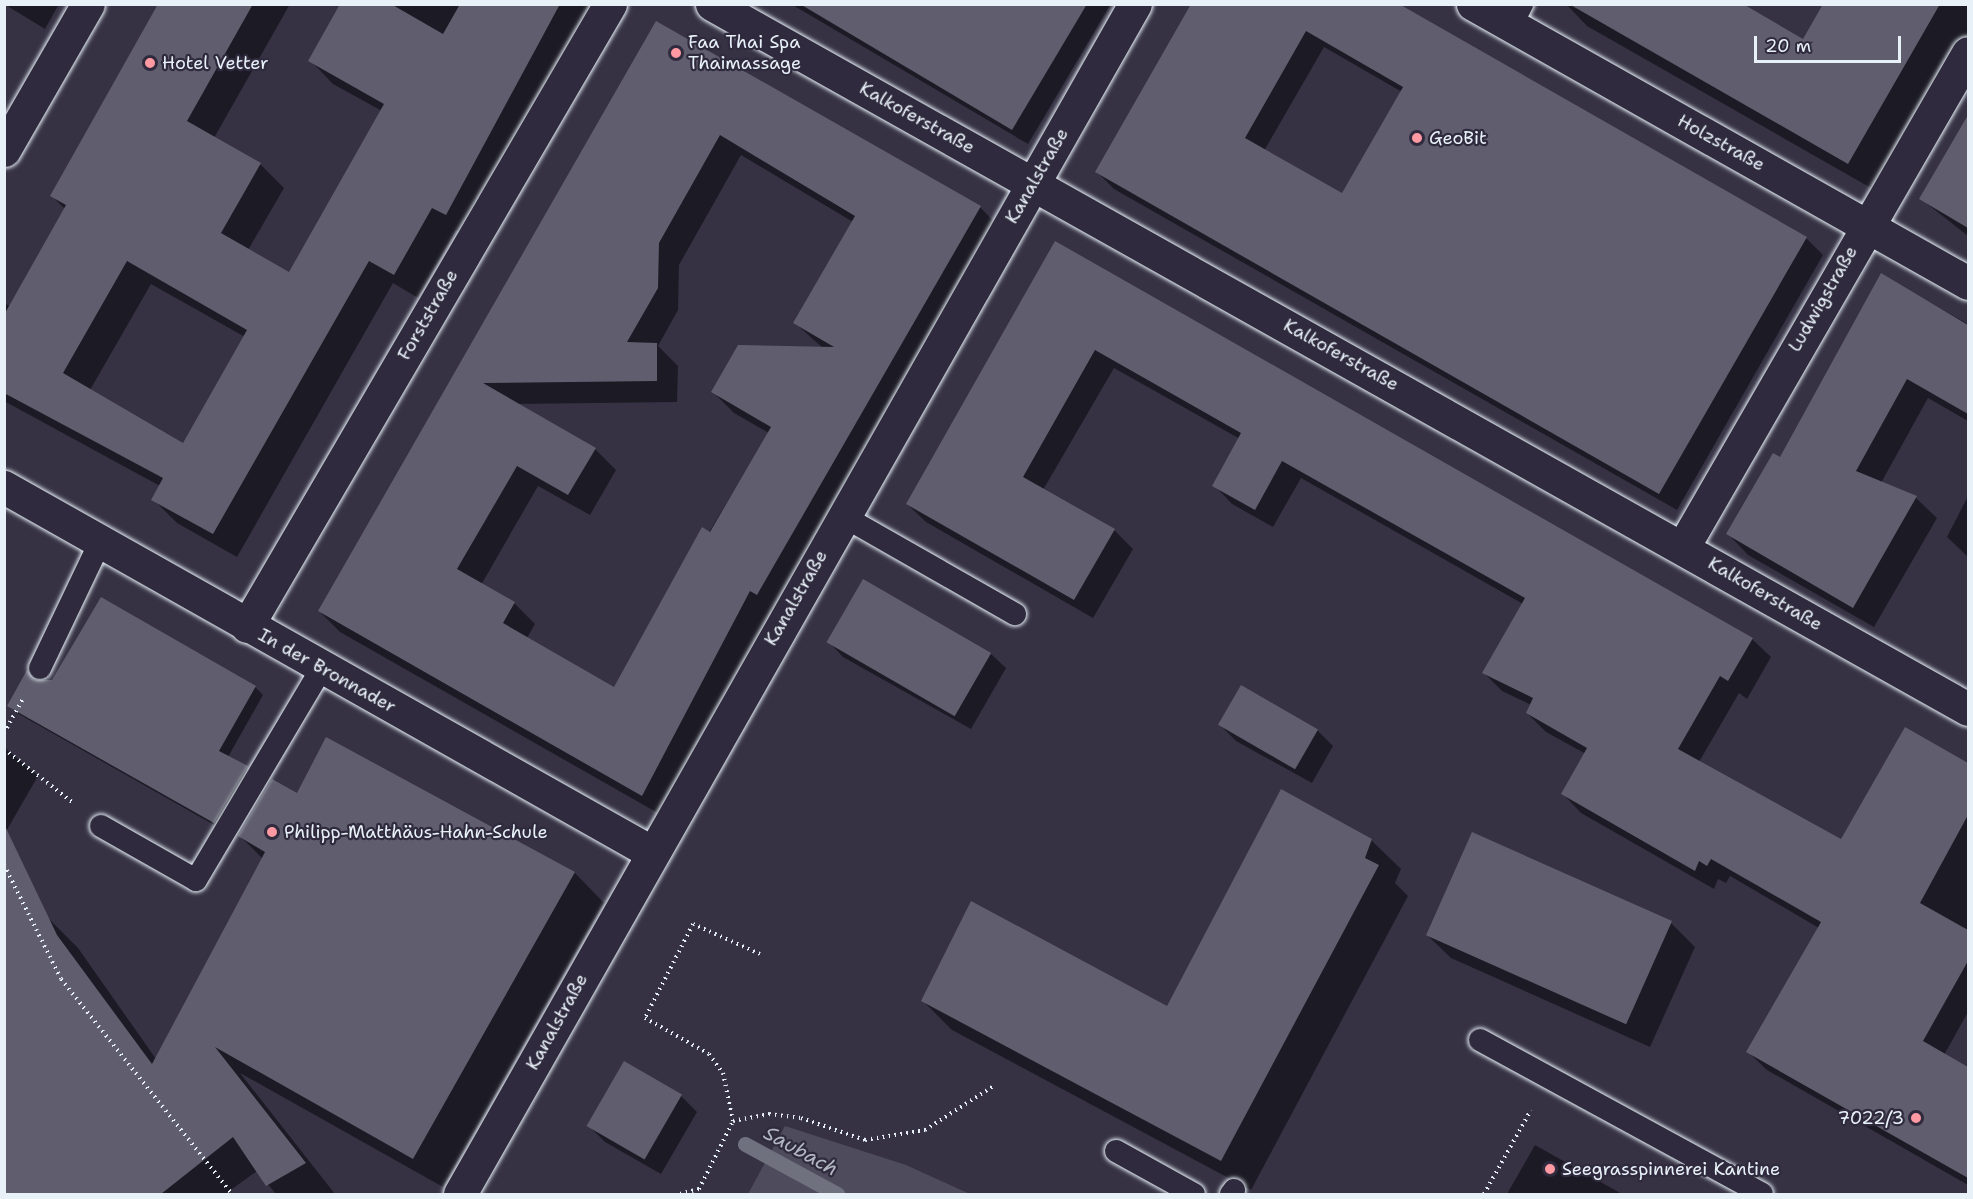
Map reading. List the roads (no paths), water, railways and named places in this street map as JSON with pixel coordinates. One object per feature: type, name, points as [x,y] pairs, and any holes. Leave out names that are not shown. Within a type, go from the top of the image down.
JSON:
[{"type":"street","points":[[4,150],[88,4]]},
{"type":"street","name":"Forststraße","points":[[247,626],[610,4]]},
{"type":"street","name":"Kalkoferstraße","points":[[712,4],[1033,182],[1968,709]]},
{"type":"street","name":"Kanalstraße","points":[[460,1194],[651,852],[1135,4]]},
{"type":"street","name":"Holzstraße","points":[[1473,4],[1517,15],[1968,283]]},
{"type":"street","name":"Ludwigstraße","points":[[1683,547],[1866,224],[1968,53]]},
{"type":"street","name":"In der Bronnader","points":[[4,487],[651,852]]},
{"type":"lane","points":[[843,516],[1015,614]]},
{"type":"lane","points":[[40,668],[101,540]]},
{"type":"lane","points":[[101,826],[196,880],[322,668]]},
{"type":"lane","points":[[1480,1040],[1762,1194]]},
{"type":"lane","points":[[1116,1151],[1194,1194]]},
{"type":"waterway","name":"Saubach","points":[[745,1144],[837,1194]]},
{"type":"place","name":"Faa Thai Spa Thaimassage","points":[[676,53]]},
{"type":"place","name":"Hotel Vetter","points":[[150,63]]},
{"type":"place","name":"GeoBit","points":[[1417,138]]},
{"type":"place","name":"Philipp-Matthäus-Hahn-Schule","points":[[272,832]]},
{"type":"place","name":"7022/3","points":[[1916,1118]]},
{"type":"place","name":"Seegrasspinnerei Kantine","points":[[1550,1169]]}]
